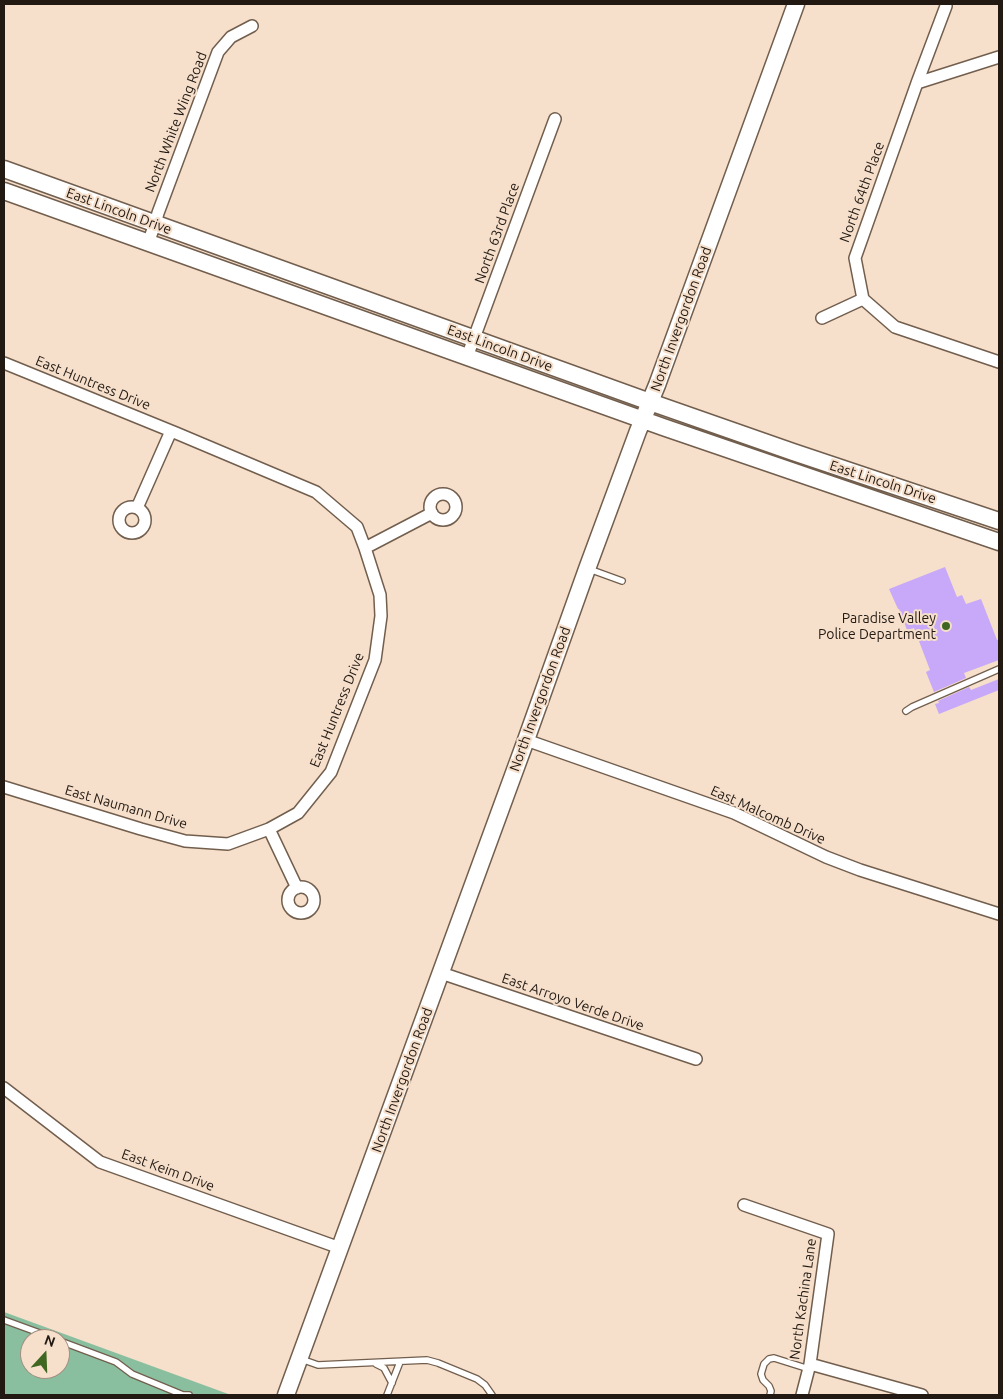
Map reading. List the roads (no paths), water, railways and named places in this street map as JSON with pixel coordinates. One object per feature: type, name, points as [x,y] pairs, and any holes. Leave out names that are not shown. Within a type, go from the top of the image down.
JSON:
[{"type":"main road","name":"North Invergordon Road","points":[[286,1395],[526,740],[587,568],[796,4]]},
{"type":"main road","name":"East Lincoln Drive","points":[[4,169],[650,402],[999,521]]},
{"type":"main road","name":"East Lincoln Drive","points":[[4,191],[642,420],[999,542]]},
{"type":"main road","points":[[838,487],[843,469]]},
{"type":"street","name":"North 64th Place","points":[[863,299],[854,258],[946,6]]},
{"type":"street","name":"North White Wing Road","points":[[148,243],[218,52],[231,37],[252,26]]},
{"type":"street","points":[[917,83],[999,57]]},
{"type":"street","name":"North 63rd Place","points":[[467,357],[555,119]]},
{"type":"street","points":[[822,318],[863,299],[895,327],[999,362]]},
{"type":"street","name":"East Huntress Drive","points":[[4,363],[316,492],[357,527],[366,548],[380,595],[382,616],[375,660],[331,772],[298,814],[269,829]]},
{"type":"street","points":[[137,508],[170,431]]},
{"type":"street","points":[[366,548],[432,513]]},
{"type":"street","name":"East Malcomb Drive","points":[[526,740],[734,812],[826,857],[999,914]]},
{"type":"street","name":"East Naumann Drive","points":[[4,787],[185,841],[228,844],[269,829]]},
{"type":"street","points":[[269,829],[297,888]]},
{"type":"street","name":"East Arroyo Verde Drive","points":[[441,973],[696,1059]]},
{"type":"street","name":"East Keim Drive","points":[[4,1088],[100,1162],[340,1248]]},
{"type":"street","name":"North Kachina Lane","points":[[744,1205],[828,1234],[809,1367],[802,1395]]},
{"type":"street","points":[[809,1367],[922,1395]]},
{"type":"lane","points":[[587,568],[622,581]]},
{"type":"lane","points":[[906,711],[999,669]]},
{"type":"lane","points":[[4,1320],[29,1329]]},
{"type":"lane","points":[[70,1345],[116,1362],[132,1374],[183,1395],[189,1395]]},
{"type":"lane","points":[[300,1358],[318,1365],[428,1360],[477,1379],[485,1385],[492,1395]]},
{"type":"lane","points":[[770,1395],[769,1386],[763,1380],[761,1374],[764,1364],[770,1359],[774,1358],[809,1367]]},
{"type":"lane","points":[[387,1395],[400,1362]]},
{"type":"lane","points":[[375,1363],[384,1368],[392,1383]]},
{"type":"place","name":"Paradise Valley Police Department","points":[[946,626]]}]
